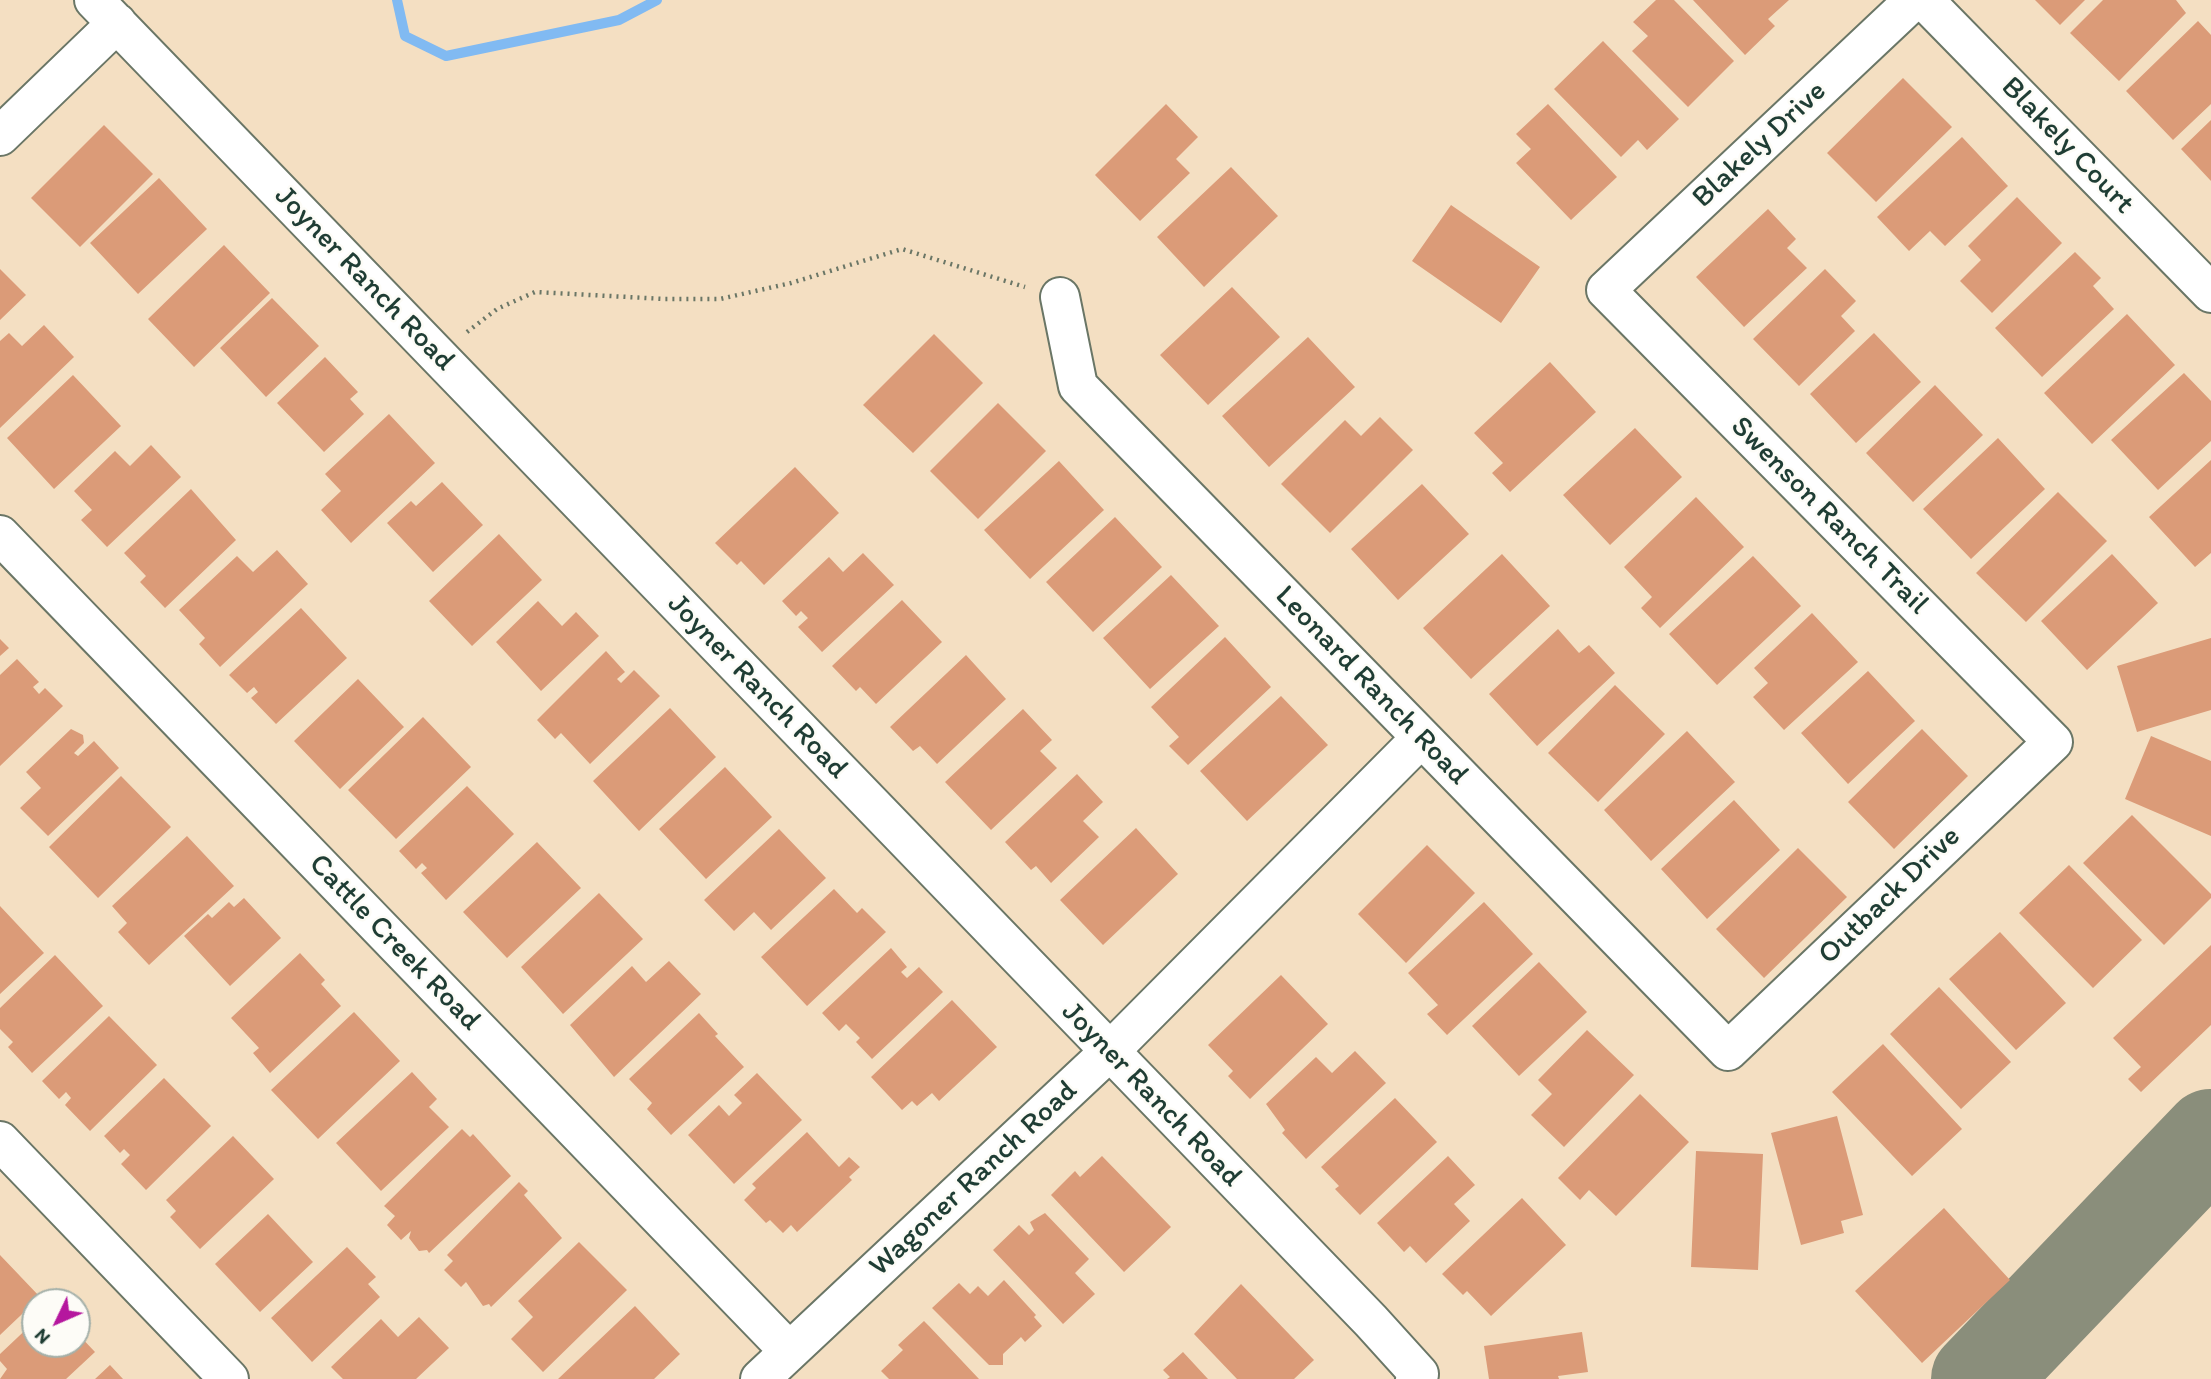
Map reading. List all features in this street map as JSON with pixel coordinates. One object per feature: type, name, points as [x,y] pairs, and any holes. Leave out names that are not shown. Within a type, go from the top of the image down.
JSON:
[{"type":"street","name":"Blakely Drive","points":[[1606,290],[1914,0]]},
{"type":"street","name":"Blakely Court","points":[[1924,0],[2211,292]]},
{"type":"street","points":[[0,136],[106,11]]},
{"type":"street","name":"Joyner Ranch Road","points":[[106,11],[1109,1052],[1417,1377]]},
{"type":"street","name":"Swenson Ranch Trail","points":[[1606,290],[2053,742]]},
{"type":"street","name":"Leonard Ranch Road","points":[[1060,297],[1078,386],[1728,1051]]},
{"type":"street","name":"Cattle Creek Road","points":[[0,535],[789,1351]]},
{"type":"street","name":"Wagoner Ranch Road","points":[[760,1379],[1109,1052],[1421,738]]},
{"type":"street","name":"Outback Drive","points":[[1728,1051],[2053,742]]},
{"type":"street","points":[[0,1141],[229,1379]]},
{"type":"path","points":[[437,355],[497,309],[535,292],[720,299],[792,283],[902,249],[1060,297]]},
{"type":"building","points":[[1656,0],[1674,0],[1734,61],[1688,107],[1632,51],[1648,36],[1633,22]]},
{"type":"building","points":[[1693,0],[1789,0],[1768,19],[1775,26],[1745,55]]},
{"type":"building","points":[[2035,0],[2085,0],[2060,25]]},
{"type":"building","points":[[2103,0],[2176,0],[2186,13],[2119,81],[2070,33]]},
{"type":"building","points":[[2198,21],[2211,35],[2211,104],[2173,140],[2126,91]]},
{"type":"building","points":[[1603,41],[1679,119],[1647,150],[1638,140],[1621,157],[1554,89]]},
{"type":"building","points":[[1903,78],[1952,127],[1876,202],[1827,153]]},
{"type":"building","points":[[1166,104],[1198,137],[1176,159],[1190,173],[1140,221],[1095,175]]},
{"type":"building","points":[[1548,104],[1617,177],[1571,220],[1516,163],[1531,149],[1516,134]]},
{"type":"building","points":[[2211,120],[2211,181],[2181,149]]},
{"type":"building","points":[[104,125],[153,174],[80,247],[31,198]]},
{"type":"building","points":[[1962,137],[2008,186],[1945,246],[1930,231],[1909,251],[1877,217]]},
{"type":"building","points":[[1231,167],[1278,216],[1204,287],[1157,237]]},
{"type":"building","points":[[159,178],[207,229],[138,294],[90,243]]},
{"type":"building","points":[[2017,197],[2062,243],[1992,313],[1960,281],[1981,260],[1968,246]]},
{"type":"building","points":[[1451,205],[1540,267],[1501,323],[1412,261]]},
{"type":"building","points":[[1768,209],[1796,239],[1787,248],[1807,268],[1744,327],[1696,277]]},
{"type":"building","points":[[224,245],[270,293],[194,367],[148,319]]},
{"type":"building","points":[[2075,252],[2101,278],[2093,286],[2114,309],[2042,377],[1995,328]]},
{"type":"building","points":[[0,269],[26,295],[0,320]]},
{"type":"building","points":[[1825,269],[1856,301],[1841,316],[1855,331],[1799,386],[1753,339]]},
{"type":"building","points":[[1232,287],[1280,337],[1208,405],[1160,355]]},
{"type":"building","points":[[272,298],[319,346],[266,397],[220,348]]},
{"type":"building","points":[[2127,314],[2175,365],[2092,444],[2044,393]]},
{"type":"building","points":[[44,325],[74,357],[0,428],[0,341],[9,333],[22,346]]},
{"type":"building","points":[[1874,333],[1921,382],[1856,443],[1810,394]]},
{"type":"building","points":[[934,334],[983,383],[913,453],[863,405]]},
{"type":"building","points":[[1308,337],[1355,387],[1269,467],[1222,416]]},
{"type":"building","points":[[325,357],[358,392],[350,399],[364,414],[324,452],[277,403]]},
{"type":"building","points":[[1550,362],[1596,412],[1510,492],[1492,473],[1503,463],[1474,433]]},
{"type":"building","points":[[2184,373],[2211,401],[2211,441],[2158,490],[2111,440]]},
{"type":"building","points":[[73,375],[121,426],[54,489],[7,438]]},
{"type":"building","points":[[1935,385],[1983,435],[1913,502],[1866,453]]},
{"type":"building","points":[[998,403],[1046,451],[978,519],[930,471]]},
{"type":"building","points":[[389,414],[435,463],[351,543],[321,510],[341,491],[325,474]]},
{"type":"building","points":[[1380,417],[1413,450],[1330,533],[1281,484],[1345,420],[1361,436]]},
{"type":"building","points":[[1635,428],[1682,477],[1610,545],[1563,495]]},
{"type":"building","points":[[1998,438],[2045,489],[1971,559],[1923,509]]},
{"type":"building","points":[[151,445],[181,477],[107,547],[81,520],[92,510],[74,491],[115,451],[130,466]]},
{"type":"building","points":[[2211,460],[2211,553],[2195,567],[2149,517]]},
{"type":"building","points":[[1059,461],[1104,510],[1030,579],[984,530]]},
{"type":"building","points":[[795,467],[839,513],[764,585],[741,561],[737,565],[715,543]]},
{"type":"building","points":[[442,482],[483,525],[433,572],[387,523],[411,501],[416,506]]},
{"type":"building","points":[[1422,484],[1469,534],[1398,600],[1351,549]]},
{"type":"building","points":[[191,489],[236,540],[165,608],[140,582],[146,576],[124,553]]},
{"type":"building","points":[[2058,492],[2107,541],[2026,622],[1976,573]]},
{"type":"building","points":[[1696,497],[1744,547],[1660,628],[1641,608],[1652,597],[1624,567]]},
{"type":"building","points":[[1115,517],[1162,567],[1093,632],[1046,582]]},
{"type":"building","points":[[499,534],[542,580],[472,646],[429,601]]},
{"type":"building","points":[[277,550],[308,584],[220,667],[199,644],[205,638],[179,610],[237,556],[253,572]]},
{"type":"building","points":[[863,553],[894,585],[822,652],[798,627],[808,618],[801,611],[796,616],[782,601],[829,557],[843,572]]},
{"type":"building","points":[[1502,554],[1550,606],[1471,679],[1423,628]]},
{"type":"building","points":[[2112,554],[2158,603],[2087,670],[2041,621]]},
{"type":"building","points":[[1753,556],[1801,606],[1717,685],[1669,634]]},
{"type":"building","points":[[1171,575],[1219,626],[1150,689],[1103,638]]},
{"type":"building","points":[[902,600],[942,642],[876,704],[860,687],[856,691],[832,666]]},
{"type":"building","points":[[538,601],[562,626],[576,612],[599,636],[541,691],[496,642]]},
{"type":"building","points":[[301,608],[347,658],[276,724],[251,698],[258,692],[254,687],[247,693],[229,675]]},
{"type":"building","points":[[1812,613],[1858,662],[1784,730],[1753,697],[1768,683],[1754,668]]},
{"type":"building","points":[[1558,629],[1579,653],[1589,645],[1615,673],[1537,746],[1489,694]]},
{"type":"building","points":[[1225,637],[1271,687],[1188,765],[1169,746],[1179,737],[1151,707]]},
{"type":"building","points":[[2211,638],[2211,710],[2137,732],[2117,666]]},
{"type":"building","points":[[0,639],[9,648],[0,656]]},
{"type":"building","points":[[606,651],[625,672],[617,679],[621,683],[634,670],[660,696],[590,764],[561,733],[555,739],[537,720]]},
{"type":"building","points":[[966,655],[1006,699],[937,764],[920,746],[913,751],[890,727]]},
{"type":"building","points":[[17,659],[39,682],[33,687],[39,694],[45,688],[63,706],[0,766],[0,675]]},
{"type":"building","points":[[1868,671],[1915,721],[1848,784],[1801,733]]},
{"type":"building","points":[[358,679],[404,727],[340,789],[294,741]]},
{"type":"building","points":[[1615,685],[1665,734],[1598,802],[1548,753]]},
{"type":"building","points":[[1281,696],[1328,745],[1247,821],[1200,771]]},
{"type":"building","points":[[670,708],[716,757],[639,831],[593,781]]},
{"type":"building","points":[[1023,709],[1052,740],[1040,751],[1057,768],[991,830],[945,782]]},
{"type":"building","points":[[423,717],[471,767],[396,839],[348,790]]},
{"type":"building","points":[[71,729],[83,735],[84,743],[74,753],[78,756],[94,741],[119,768],[48,836],[20,808],[41,788],[26,772]]},
{"type":"building","points":[[1922,729],[1968,776],[1894,849],[1848,802]]},
{"type":"building","points":[[1687,731],[1735,782],[1651,861],[1604,810]]},
{"type":"building","points":[[2151,736],[2211,761],[2211,836],[2125,799]]},
{"type":"building","points":[[725,767],[772,817],[706,879],[659,829]]},
{"type":"building","points":[[1077,774],[1103,802],[1083,821],[1099,837],[1051,883],[1036,866],[1031,870],[1005,842]]},
{"type":"building","points":[[121,776],[171,827],[98,898],[49,847]]},
{"type":"building","points":[[467,786],[514,834],[446,900],[421,873],[427,868],[422,863],[416,869],[399,851]]},
{"type":"building","points":[[1734,800],[1780,850],[1707,919],[1661,869]]},
{"type":"building","points":[[2132,815],[2211,894],[2211,898],[2164,945],[2083,863]]},
{"type":"building","points":[[1136,828],[1178,874],[1103,945],[1060,900]]},
{"type":"building","points":[[779,829],[826,878],[771,930],[754,912],[734,931],[704,900]]},
{"type":"building","points":[[187,836],[234,886],[149,965],[118,932],[127,923],[112,906]]},
{"type":"building","points":[[537,842],[581,888],[507,958],[463,912]]},
{"type":"building","points":[[1427,845],[1475,893],[1406,963],[1358,914]]},
{"type":"building","points":[[1798,848],[1847,897],[1764,978],[1716,929]]},
{"type":"building","points":[[2069,865],[2142,940],[2093,988],[2019,913]]},
{"type":"building","points":[[834,889],[857,913],[862,908],[886,932],[807,1006],[761,957]]},
{"type":"building","points":[[599,893],[643,939],[563,1014],[521,967]]},
{"type":"building","points":[[244,898],[281,938],[230,986],[184,936],[208,914],[212,918],[229,902],[234,907]]},
{"type":"building","points":[[1484,902],[1533,954],[1447,1035],[1427,1014],[1438,1005],[1408,973]]},
{"type":"building","points":[[0,906],[44,953],[0,994]]},
{"type":"building","points":[[2000,932],[2066,1003],[2016,1050],[1949,979]]},
{"type":"building","points":[[2211,945],[2211,1025],[2141,1092],[2128,1079],[2141,1067],[2113,1038]]},
{"type":"building","points":[[891,948],[907,967],[901,972],[907,978],[919,967],[943,992],[872,1059],[856,1042],[860,1038],[846,1024],[839,1031],[822,1013]]},
{"type":"building","points":[[300,953],[325,980],[321,984],[341,1006],[270,1073],[253,1053],[259,1048],[231,1018]]},
{"type":"building","points":[[55,955],[103,1006],[32,1073],[8,1047],[13,1042],[0,1029],[0,1008]]},
{"type":"building","points":[[669,961],[701,994],[614,1077],[570,1025],[632,966],[646,982]]},
{"type":"building","points":[[1539,962],[1587,1012],[1519,1076],[1472,1026]]},
{"type":"building","points":[[1281,975],[1328,1024],[1250,1099],[1228,1076],[1233,1071],[1208,1045]]},
{"type":"building","points":[[1939,987],[2011,1062],[1961,1109],[1890,1034]]},
{"type":"building","points":[[952,1000],[997,1047],[939,1101],[932,1093],[917,1106],[912,1101],[902,1110],[871,1077]]},
{"type":"building","points":[[354,1012],[400,1061],[318,1139],[271,1090]]},
{"type":"building","points":[[699,1013],[718,1034],[715,1036],[744,1067],[671,1135],[647,1109],[652,1103],[629,1079]]},
{"type":"building","points":[[109,1016],[157,1065],[90,1131],[65,1105],[71,1098],[66,1092],[59,1099],[42,1081]]},
{"type":"building","points":[[1587,1030],[1634,1075],[1564,1147],[1531,1115],[1552,1094],[1538,1080]]},
{"type":"building","points":[[1883,1044],[1962,1129],[1912,1176],[1832,1092]]},
{"type":"building","points":[[1355,1051],[1386,1083],[1306,1159],[1282,1133],[1285,1130],[1266,1104],[1316,1057],[1332,1073]]},
{"type":"building","points":[[412,1072],[437,1099],[429,1107],[449,1127],[381,1191],[336,1143]]},
{"type":"building","points":[[757,1073],[802,1120],[734,1184],[688,1135],[719,1105],[729,1116],[742,1103],[734,1095]]},
{"type":"building","points":[[164,1078],[211,1126],[146,1190],[121,1164],[130,1155],[124,1149],[120,1153],[104,1136]]},
{"type":"building","points":[[1640,1094],[1689,1142],[1616,1216],[1589,1190],[1580,1200],[1558,1178]]},
{"type":"building","points":[[1395,1098],[1437,1142],[1360,1215],[1335,1189],[1339,1186],[1321,1167]]},
{"type":"building","points":[[1837,1116],[1863,1215],[1841,1221],[1844,1233],[1801,1245],[1771,1133]]},
{"type":"building","points":[[462,1129],[470,1137],[473,1134],[511,1176],[429,1253],[427,1250],[419,1251],[409,1238],[411,1231],[401,1240],[387,1225],[395,1216],[384,1206]]},
{"type":"building","points":[[807,1132],[839,1167],[849,1157],[860,1167],[849,1177],[852,1180],[797,1232],[791,1225],[783,1233],[770,1220],[766,1223],[744,1200],[756,1188],[752,1184]]},
{"type":"building","points":[[233,1136],[274,1179],[200,1249],[170,1217],[176,1211],[166,1200]]},
{"type":"building","points":[[1696,1151],[1763,1154],[1758,1270],[1691,1267]]},
{"type":"building","points":[[1102,1156],[1171,1227],[1124,1272],[1051,1195],[1075,1171],[1080,1177]]},
{"type":"building","points":[[1448,1156],[1475,1185],[1454,1204],[1470,1221],[1426,1263],[1410,1246],[1404,1252],[1377,1223]]},
{"type":"building","points":[[519,1182],[528,1191],[524,1195],[562,1238],[491,1307],[489,1304],[483,1306],[466,1282],[461,1287],[444,1270],[453,1261],[447,1255]]},
{"type":"building","points":[[1522,1198],[1566,1245],[1491,1316],[1467,1291],[1463,1295],[1442,1274]]},
{"type":"building","points":[[1944,1208],[2010,1280],[1922,1363],[1855,1291]]},
{"type":"building","points":[[1045,1213],[1089,1259],[1075,1273],[1095,1294],[1063,1324],[993,1250],[1019,1225],[1029,1235],[1034,1230],[1030,1222]]},
{"type":"building","points":[[268,1214],[313,1262],[260,1312],[215,1264]]},
{"type":"building","points":[[579,1242],[627,1290],[543,1372],[511,1339],[533,1317],[518,1301]]},
{"type":"building","points":[[347,1247],[376,1277],[368,1284],[380,1297],[312,1362],[271,1318]]},
{"type":"building","points":[[0,1255],[31,1288],[21,1288],[21,1315],[0,1335]]},
{"type":"building","points":[[1004,1280],[1036,1315],[1034,1317],[1042,1326],[1025,1342],[1021,1337],[1003,1354],[1003,1365],[989,1365],[932,1308],[959,1283],[970,1294],[978,1286],[988,1296]]},
{"type":"building","points":[[1241,1284],[1314,1360],[1294,1379],[1237,1379],[1194,1334]]},
{"type":"building","points":[[635,1306],[680,1354],[654,1379],[558,1379]]},
{"type":"building","points":[[419,1317],[449,1348],[416,1379],[343,1379],[331,1367],[381,1319],[398,1337]]},
{"type":"building","points":[[924,1321],[979,1379],[889,1379],[881,1371],[903,1350],[898,1345]]},
{"type":"building","points":[[1582,1332],[1588,1372],[1558,1376],[1559,1379],[1489,1379],[1484,1346]]},
{"type":"building","points":[[21,1334],[21,1358],[89,1358],[66,1379],[0,1379],[7,1369],[0,1361],[0,1354]]},
{"type":"building","points":[[1183,1352],[1208,1379],[1167,1379],[1170,1377],[1163,1370]]},
{"type":"building","points":[[110,1365],[123,1379],[95,1379]]},
{"type":"waterway","points":[[397,0],[405,36],[446,56],[619,20],[657,0]]},
{"type":"taxiway","points":[[1979,1379],[2211,1137]]}]
